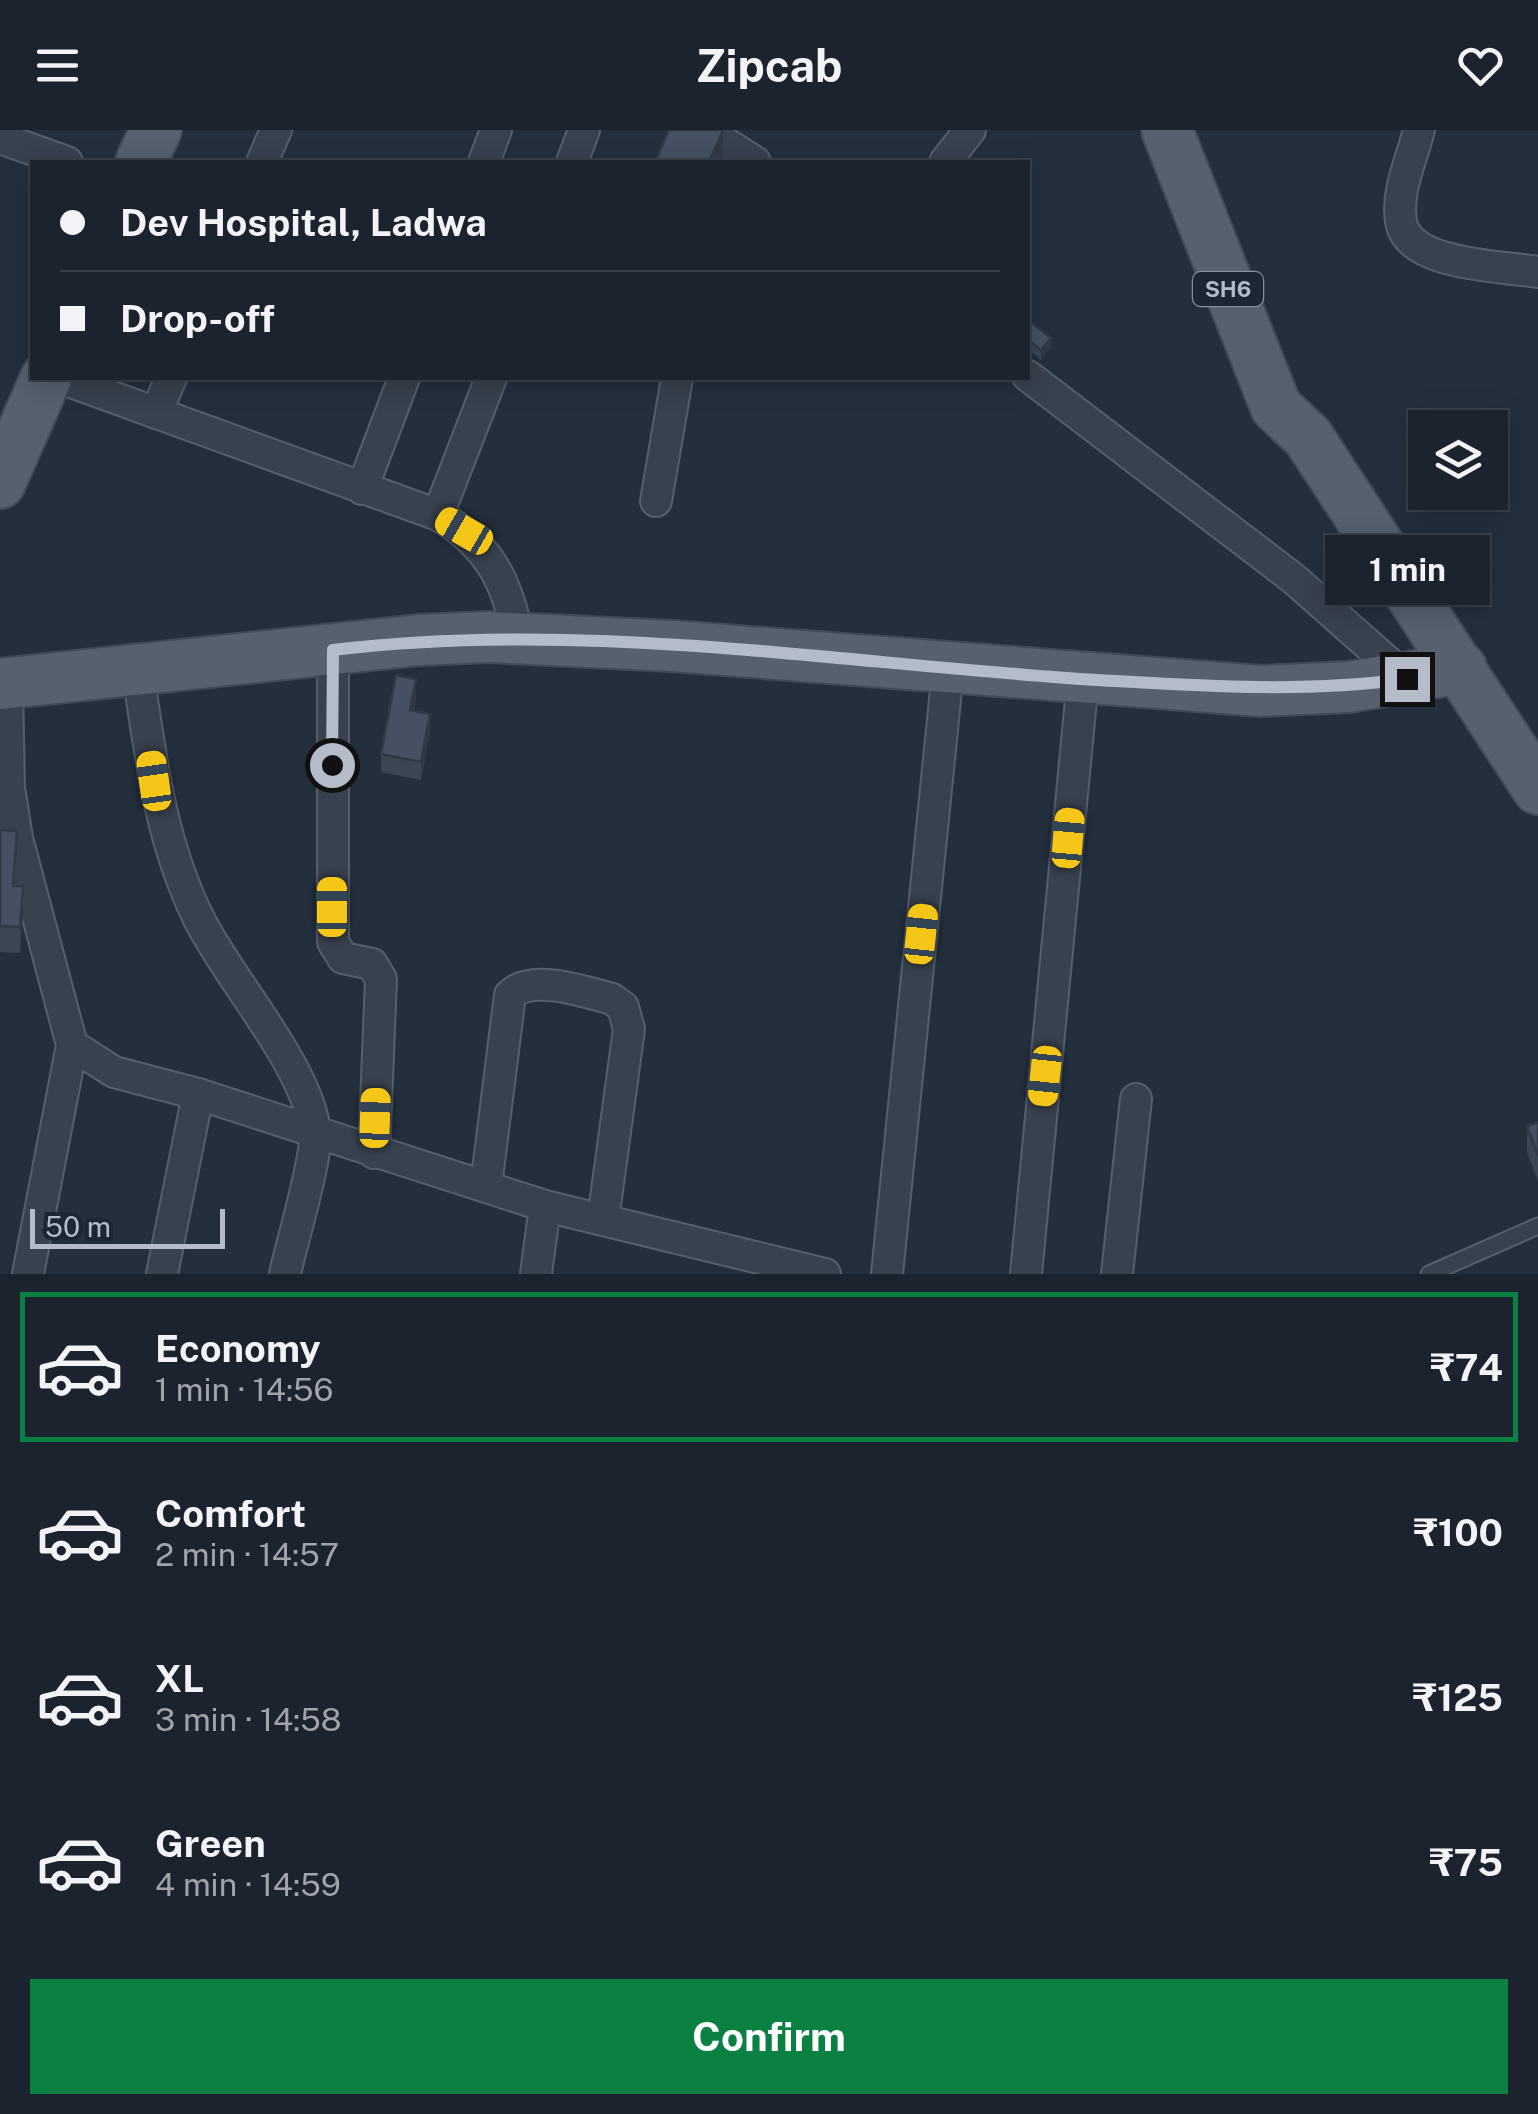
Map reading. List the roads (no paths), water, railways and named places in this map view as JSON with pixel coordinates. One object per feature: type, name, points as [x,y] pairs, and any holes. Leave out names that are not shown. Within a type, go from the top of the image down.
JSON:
[{"type":"main road","points":[[142,160],[156,130]]},
{"type":"main road","name":"SH6","points":[[1167,130],[1276,407],[1308,436],[1461,668],[1520,730],[1538,789]]},
{"type":"main road","name":"SH6","points":[[1198,130],[1290,360],[1302,394],[1308,436]]},
{"type":"main road","points":[[0,483],[45,380]]},
{"type":"main road","points":[[4,684],[138,673],[419,640],[518,638],[1261,691],[1407,679],[1461,668]]},
{"type":"street","points":[[263,160],[276,130]]},
{"type":"street","points":[[485,160],[496,130]]},
{"type":"street","points":[[573,160],[584,130]]},
{"type":"street","points":[[947,160],[970,130]]},
{"type":"street","points":[[1419,130],[1403,191],[1401,222],[1407,238],[1436,256],[1538,272]]},
{"type":"street","points":[[0,138],[61,160]]},
{"type":"street","points":[[721,145],[752,160]]},
{"type":"street","points":[[1030,378],[1294,579],[1407,679]]},
{"type":"street","points":[[66,380],[438,516],[464,531],[496,566],[513,608],[518,638]]},
{"type":"street","points":[[156,412],[170,380]]},
{"type":"street","points":[[362,488],[403,380]]},
{"type":"street","points":[[438,516],[491,380]]},
{"type":"street","points":[[656,501],[677,380]]},
{"type":"street","points":[[333,650],[333,942],[336,953],[372,964],[381,979],[374,1153]]},
{"type":"street","points":[[887,1274],[948,670]]},
{"type":"street","points":[[138,673],[165,838],[200,922],[297,1080],[316,1134],[285,1274]]},
{"type":"street","points":[[1026,1274],[1084,679]]},
{"type":"street","points":[[4,684],[9,788],[17,838],[72,1046],[28,1274]]},
{"type":"street","points":[[486,1186],[510,995],[517,988],[532,985],[612,999],[623,1007],[629,1029],[604,1220]]},
{"type":"street","points":[[72,1046],[114,1072],[198,1094],[545,1206],[826,1274]]},
{"type":"street","points":[[162,1274],[198,1094]]},
{"type":"street","points":[[1118,1274],[1136,1099]]},
{"type":"street","points":[[536,1274],[545,1206]]},
{"type":"street","points":[[0,1272],[14,1274]]},
{"type":"lane","points":[[1429,1274],[1538,1226]]}]
